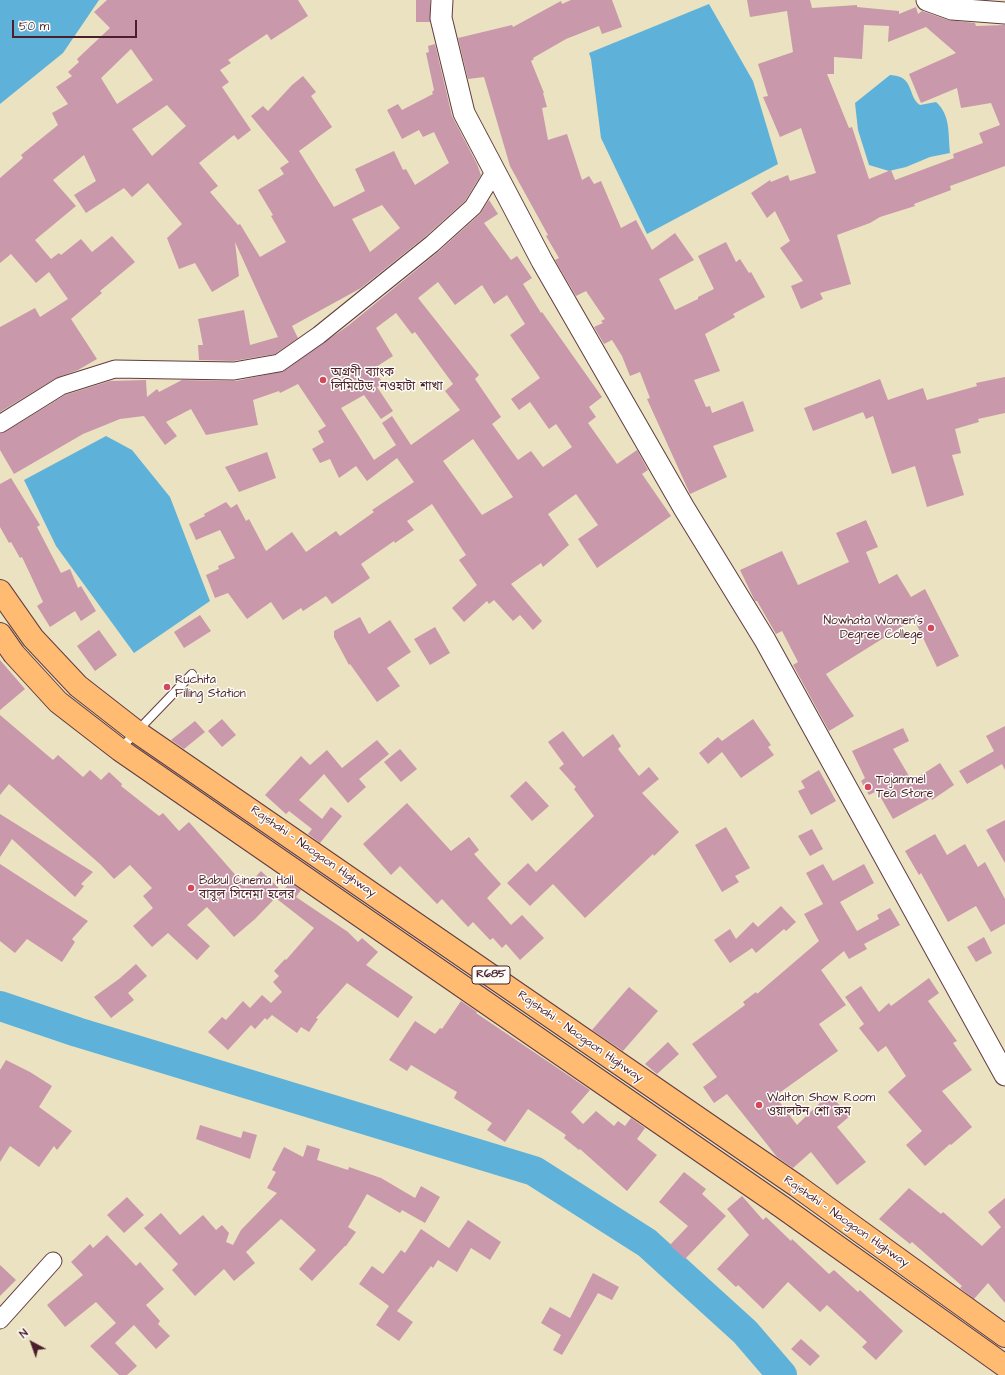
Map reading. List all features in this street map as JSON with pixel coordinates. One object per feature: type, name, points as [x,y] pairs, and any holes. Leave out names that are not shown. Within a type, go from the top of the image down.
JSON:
[{"type":"main road","name":"Rajshahi - Naogaon Highway","points":[[0,591],[33,638],[78,686],[137,732],[797,1186],[1005,1336]]},
{"type":"main road","name":"Rajshahi - Naogaon Highway","points":[[0,634],[14,654],[58,702],[120,750],[782,1207],[1005,1366]]},
{"type":"street","points":[[442,0],[441,18],[464,113],[542,261],[680,502],[766,640],[1005,1076]]},
{"type":"street","points":[[927,0],[952,9],[1005,13]]},
{"type":"street","points":[[0,424],[61,386],[115,369],[234,372],[279,364],[319,335],[432,244],[473,207],[495,171]]},
{"type":"street","points":[[0,1320],[53,1261]]},
{"type":"lane","points":[[120,750],[192,674]]},
{"type":"water","points":[[0,0],[99,0],[63,53],[0,104]]},
{"type":"water","points":[[709,4],[753,81],[778,164],[647,234],[601,138],[589,53]]},
{"type":"water","points":[[890,75],[898,76],[907,83],[913,97],[920,105],[936,102],[941,107],[948,126],[950,153],[930,157],[906,167],[889,171],[869,165],[858,130],[855,103]]},
{"type":"water","points":[[106,436],[132,450],[170,497],[210,601],[134,653],[56,546],[24,480]]},
{"type":"building","points":[[107,0],[298,0],[308,16],[271,40],[267,34],[228,60],[231,63],[220,70],[229,82],[222,87],[251,130],[238,140],[234,135],[199,163],[218,186],[210,192],[238,225],[240,224],[260,257],[286,242],[271,216],[273,215],[258,190],[284,174],[280,168],[289,162],[251,116],[263,106],[268,111],[292,85],[303,76],[316,92],[311,96],[332,127],[299,151],[334,207],[365,191],[355,169],[394,151],[403,170],[406,169],[415,185],[449,163],[434,132],[423,137],[419,130],[402,139],[387,110],[398,104],[402,110],[433,94],[432,92],[434,90],[426,53],[429,52],[428,46],[435,44],[452,116],[477,164],[481,175],[465,201],[426,236],[361,288],[292,326],[298,338],[275,354],[233,361],[199,360],[198,345],[203,345],[198,319],[244,310],[250,345],[278,337],[235,242],[239,276],[212,292],[195,263],[179,269],[167,238],[182,224],[148,183],[132,197],[124,188],[86,213],[74,195],[96,181],[84,155],[53,180],[76,206],[35,240],[51,259],[59,253],[61,255],[81,239],[92,252],[112,236],[135,262],[100,291],[102,293],[71,319],[97,359],[78,370],[56,378],[0,412],[0,327],[35,308],[40,317],[68,299],[49,272],[36,283],[11,254],[0,263],[0,178],[23,158],[21,155],[58,125],[52,113],[68,104],[56,87],[72,76],[68,72],[79,62],[77,59],[110,28],[94,12]],"holes":[[[131,49],[153,80],[117,104],[101,78]],[[167,105],[186,126],[152,156],[132,129]],[[382,205],[400,228],[370,252],[352,219]]]},
{"type":"building","points":[[416,0],[430,0],[430,22],[416,22]]},
{"type":"building","points":[[571,0],[612,0],[622,27],[602,34],[599,26],[566,39],[533,58],[534,59],[531,61],[544,93],[547,107],[542,108],[548,140],[567,134],[582,180],[589,176],[594,184],[601,181],[621,228],[636,220],[652,250],[675,233],[694,260],[659,279],[675,310],[698,299],[698,297],[714,289],[698,256],[726,242],[736,262],[740,259],[749,273],[751,272],[765,297],[733,314],[735,317],[705,334],[720,371],[694,380],[706,407],[710,406],[712,413],[743,401],[754,431],[713,446],[727,477],[690,494],[647,399],[650,398],[640,372],[630,376],[622,356],[612,340],[604,344],[594,327],[603,323],[601,321],[605,319],[586,291],[576,296],[555,260],[559,258],[546,236],[548,235],[510,166],[484,77],[468,79],[458,38],[512,25],[513,27],[561,1],[562,4]]},
{"type":"building","points":[[747,0],[810,0],[812,8],[857,5],[857,7],[899,11],[899,14],[916,7],[918,14],[922,11],[948,20],[975,23],[976,26],[1005,25],[1005,166],[950,186],[951,190],[914,204],[915,206],[880,217],[870,223],[837,235],[851,284],[820,293],[823,299],[801,309],[791,286],[803,281],[780,248],[790,241],[775,211],[767,218],[751,193],[770,180],[771,182],[788,175],[790,181],[816,173],[801,128],[780,137],[763,97],[768,96],[758,64],[793,52],[787,11],[750,17]],"holes":[[[864,25],[889,26],[888,42],[926,27],[956,53],[909,74],[921,103],[957,88],[961,108],[991,103],[1000,125],[979,133],[983,143],[953,154],[954,158],[895,180],[891,170],[869,179],[852,127],[849,128],[827,74],[834,74],[834,57],[862,59]]]},
{"type":"building","points":[[489,200],[498,214],[484,223],[511,260],[517,256],[532,278],[523,284],[541,313],[542,312],[602,397],[589,407],[596,417],[588,423],[617,464],[637,450],[648,470],[642,474],[671,516],[597,568],[578,539],[598,525],[576,494],[548,514],[569,545],[543,567],[541,563],[511,584],[542,621],[533,630],[520,615],[513,621],[494,600],[489,604],[487,601],[464,622],[452,608],[477,585],[459,560],[466,555],[432,504],[407,521],[414,530],[395,543],[394,541],[361,564],[370,578],[332,604],[326,596],[303,611],[301,608],[283,620],[271,602],[247,619],[228,593],[215,598],[206,575],[219,569],[218,566],[235,558],[220,530],[196,540],[189,524],[205,516],[204,514],[226,502],[231,508],[237,504],[246,521],[249,519],[266,551],[292,532],[306,552],[336,531],[340,536],[374,512],[372,510],[414,482],[397,458],[367,481],[356,466],[339,478],[330,459],[320,463],[312,449],[324,442],[318,431],[326,426],[298,384],[280,393],[279,391],[253,400],[258,425],[206,435],[191,409],[166,422],[177,436],[165,445],[144,416],[120,419],[83,434],[14,474],[0,450],[0,434],[65,395],[110,381],[146,380],[147,397],[157,389],[159,392],[182,380],[236,381],[284,371],[349,325],[438,252],[480,214]],"holes":[[[438,282],[455,305],[482,285],[494,304],[507,295],[525,324],[510,335],[540,378],[511,399],[519,410],[530,402],[549,429],[556,424],[572,447],[543,467],[531,451],[518,460],[492,424],[501,417],[475,379],[479,375],[418,298]],[[396,313],[412,334],[415,332],[453,384],[445,391],[460,410],[411,445],[392,416],[382,423],[396,445],[374,460],[341,408],[364,395],[381,419],[393,411],[377,387],[383,383],[373,369],[393,356],[376,328]],[[473,439],[513,497],[482,515],[443,461]]]},
{"type":"building","points":[[1005,377],[1005,413],[978,419],[979,422],[955,429],[961,453],[952,455],[964,495],[927,507],[915,466],[892,474],[873,416],[866,419],[863,412],[813,431],[804,408],[880,379],[888,400],[923,388],[927,400],[977,386],[976,383]]},
{"type":"building","points":[[267,452],[276,478],[239,492],[225,467]]},
{"type":"building","points":[[11,478],[40,525],[37,527],[61,573],[70,569],[78,588],[81,586],[96,611],[81,621],[75,611],[50,627],[37,606],[43,602],[31,576],[22,557],[20,558],[11,542],[9,543],[0,527],[0,484]]},
{"type":"building","points":[[866,520],[878,547],[866,552],[879,584],[897,574],[911,597],[925,589],[959,656],[937,667],[914,619],[826,674],[854,716],[829,731],[793,665],[798,662],[782,631],[776,634],[757,601],[755,601],[740,570],[782,551],[798,585],[849,562],[836,533]]},
{"type":"building","points":[[200,615],[211,631],[184,648],[174,632]]},
{"type":"building","points":[[360,617],[369,634],[390,620],[411,652],[387,668],[400,686],[377,702],[350,664],[349,665],[334,637],[334,631]]},
{"type":"building","points":[[435,627],[450,653],[430,665],[414,639]]},
{"type":"building","points":[[99,630],[117,655],[95,671],[77,646]]},
{"type":"building","points":[[0,660],[25,689],[0,710]]},
{"type":"building","points":[[0,715],[53,760],[58,755],[83,777],[90,770],[101,780],[109,772],[122,784],[121,786],[159,816],[163,813],[179,831],[189,822],[246,887],[261,871],[282,891],[255,919],[234,937],[207,907],[187,925],[210,946],[197,960],[168,933],[152,947],[133,926],[153,908],[143,896],[152,888],[130,865],[114,879],[101,865],[9,784],[0,795]]},
{"type":"building","points":[[222,719],[236,735],[222,747],[208,731]]},
{"type":"building","points":[[753,719],[771,745],[768,747],[774,755],[741,778],[722,752],[708,764],[699,753],[718,737],[722,741]]},
{"type":"building","points":[[195,721],[205,732],[184,749],[171,740]]},
{"type":"building","points":[[1005,726],[1005,770],[1002,764],[967,784],[959,771],[994,751],[986,736]]},
{"type":"building","points":[[903,728],[909,741],[893,749],[912,781],[940,763],[954,785],[932,800],[931,798],[893,819],[877,791],[869,795],[861,781],[865,778],[852,751]]},
{"type":"building","points":[[563,731],[583,757],[613,734],[621,746],[618,749],[639,776],[649,767],[659,779],[642,793],[679,832],[654,856],[653,854],[585,918],[553,884],[530,906],[507,883],[528,863],[536,872],[594,816],[574,789],[576,787],[559,768],[564,764],[548,742]]},
{"type":"building","points":[[377,740],[389,754],[359,779],[366,787],[348,803],[324,774],[299,800],[322,819],[331,807],[342,816],[320,843],[308,834],[312,829],[289,811],[286,814],[265,795],[301,756],[310,765],[327,750],[342,768]]},
{"type":"building","points":[[400,749],[417,769],[401,782],[384,762]]},
{"type":"building","points":[[819,770],[836,801],[811,815],[798,791],[805,788],[801,781]]},
{"type":"building","points":[[526,781],[549,806],[532,821],[510,796]]},
{"type":"building","points":[[407,803],[451,851],[469,837],[479,850],[474,854],[501,884],[487,898],[511,925],[522,915],[544,938],[520,960],[506,944],[502,948],[493,938],[490,940],[473,922],[468,927],[442,899],[437,904],[400,866],[391,875],[363,844]]},
{"type":"building","points":[[0,814],[93,872],[81,884],[84,886],[75,897],[12,839],[0,857]]},
{"type":"building","points":[[1005,820],[1005,863],[986,830]]},
{"type":"building","points":[[726,827],[750,868],[735,876],[739,882],[722,892],[695,845]]},
{"type":"building","points":[[812,829],[823,849],[810,856],[798,836]]},
{"type":"building","points":[[935,834],[947,855],[965,844],[978,867],[985,862],[1005,899],[1005,924],[991,932],[976,906],[948,922],[921,873],[919,875],[905,851]]},
{"type":"building","points":[[0,864],[88,921],[72,939],[75,942],[62,962],[27,939],[15,953],[0,941]]},
{"type":"building","points":[[823,864],[833,881],[864,864],[874,883],[840,902],[857,931],[879,919],[877,915],[890,908],[900,925],[864,944],[867,949],[849,959],[844,951],[821,970],[846,1005],[819,1024],[838,1051],[775,1096],[797,1125],[829,1094],[850,1116],[837,1127],[866,1162],[837,1185],[811,1152],[793,1168],[777,1157],[727,1094],[714,1103],[703,1087],[717,1077],[692,1044],[745,1005],[743,1002],[756,992],[757,994],[819,941],[804,914],[823,904],[806,873]]},
{"type":"building","points":[[290,882],[301,890],[296,897],[348,932],[358,942],[362,938],[378,952],[366,965],[413,997],[398,1018],[347,983],[316,1018],[318,1019],[309,1032],[301,1027],[297,1033],[272,1015],[267,1020],[265,1018],[255,1029],[251,1025],[228,1050],[208,1032],[222,1017],[226,1020],[243,1001],[250,1008],[262,995],[271,1003],[282,992],[273,982],[279,976],[274,971],[285,959],[286,960],[314,928],[277,899]]},
{"type":"building","points":[[781,906],[796,922],[786,931],[784,929],[756,953],[752,948],[730,963],[714,940],[730,929],[736,939],[753,922],[758,927]]},
{"type":"building","points":[[984,937],[992,953],[976,962],[967,947]]},
{"type":"building","points":[[136,964],[147,976],[128,993],[134,1000],[111,1018],[94,997],[119,979]]},
{"type":"building","points":[[929,978],[939,993],[928,1001],[957,1041],[953,1043],[972,1070],[942,1091],[972,1127],[925,1166],[906,1145],[922,1131],[888,1092],[906,1076],[886,1046],[878,1052],[859,1028],[864,1024],[845,997],[861,986],[879,1012],[889,1003],[891,1006]]},
{"type":"building","points":[[629,987],[658,1011],[623,1051],[592,1030]]},
{"type":"building","points":[[461,1001],[477,1012],[476,1013],[590,1090],[571,1112],[583,1124],[596,1111],[614,1126],[618,1121],[625,1126],[631,1118],[645,1128],[637,1139],[657,1155],[627,1191],[580,1149],[579,1150],[564,1138],[566,1135],[528,1109],[505,1142],[487,1130],[492,1123],[454,1098],[457,1092],[411,1065],[407,1071],[389,1060],[415,1021],[435,1034],[440,1028],[442,1029]]},
{"type":"building","points":[[668,1042],[679,1054],[657,1074],[645,1064]]},
{"type":"building","points":[[6,1060],[30,1072],[52,1086],[39,1107],[72,1131],[57,1150],[54,1146],[39,1167],[10,1146],[0,1162],[0,1070]]},
{"type":"building","points":[[200,1125],[241,1138],[243,1131],[257,1135],[250,1159],[196,1139]]},
{"type":"building","points":[[307,1145],[320,1149],[317,1160],[348,1170],[349,1167],[381,1178],[415,1198],[421,1186],[440,1197],[425,1223],[402,1210],[400,1213],[367,1194],[348,1227],[356,1232],[346,1246],[312,1281],[299,1269],[316,1250],[281,1219],[246,1252],[255,1263],[234,1281],[224,1269],[195,1296],[172,1270],[178,1264],[144,1228],[161,1213],[180,1235],[203,1215],[216,1230],[222,1225],[229,1233],[226,1242],[233,1245],[241,1230],[277,1193],[267,1188],[276,1172],[272,1170],[284,1147],[303,1157]]},
{"type":"building","points":[[684,1172],[706,1189],[702,1194],[726,1216],[685,1259],[670,1245],[688,1226],[659,1202]]},
{"type":"building","points":[[909,1188],[941,1214],[943,1212],[982,1246],[1001,1227],[988,1212],[1005,1198],[1005,1303],[988,1283],[974,1299],[960,1288],[962,1286],[912,1242],[910,1244],[879,1219]]},
{"type":"building","points":[[742,1196],[763,1220],[766,1217],[829,1274],[834,1270],[858,1292],[860,1290],[903,1331],[876,1360],[862,1347],[867,1342],[827,1305],[820,1312],[788,1282],[763,1309],[738,1285],[736,1287],[717,1269],[749,1235],[727,1209]]},
{"type":"building","points":[[127,1197],[144,1215],[124,1233],[107,1215]]},
{"type":"building","points":[[468,1220],[501,1242],[490,1260],[471,1248],[457,1272],[438,1260],[433,1268],[431,1266],[397,1311],[413,1322],[399,1341],[376,1325],[389,1306],[359,1284],[372,1266],[383,1274],[401,1250],[405,1253],[421,1229],[449,1248]]},
{"type":"building","points":[[107,1235],[136,1266],[140,1262],[164,1289],[146,1305],[160,1321],[158,1324],[170,1336],[156,1349],[134,1325],[115,1343],[137,1366],[127,1375],[119,1375],[90,1346],[116,1323],[96,1302],[65,1327],[47,1305],[83,1275],[71,1262],[90,1244],[93,1248]]},
{"type":"building","points":[[0,1265],[16,1280],[0,1296]]},
{"type":"building","points":[[593,1273],[619,1287],[612,1300],[598,1293],[562,1355],[553,1350],[561,1335],[541,1323],[550,1307],[570,1318]]},
{"type":"building","points":[[801,1339],[820,1356],[810,1366],[791,1349]]},
{"type":"waterway","points":[[0,1006],[77,1032],[534,1171],[647,1243],[745,1332],[782,1375]]},
{"type":"place","name":"অগ্রণী ব্যাংক লিমিটেড, নওহাটা শাখা","points":[[323,380]]},
{"type":"place","name":"Nowhata Women's Degree College","points":[[931,628]]},
{"type":"place","name":"Ruchita Filling Station","points":[[167,687]]},
{"type":"place","name":"Tojammel Tea Store","points":[[868,787]]},
{"type":"place","name":"Babul Cinema Hall বাবুল সিনেমা হলের","points":[[191,888]]},
{"type":"place","name":"Walton Show Room ওয়ালটন শো রুম","points":[[759,1105]]}]
